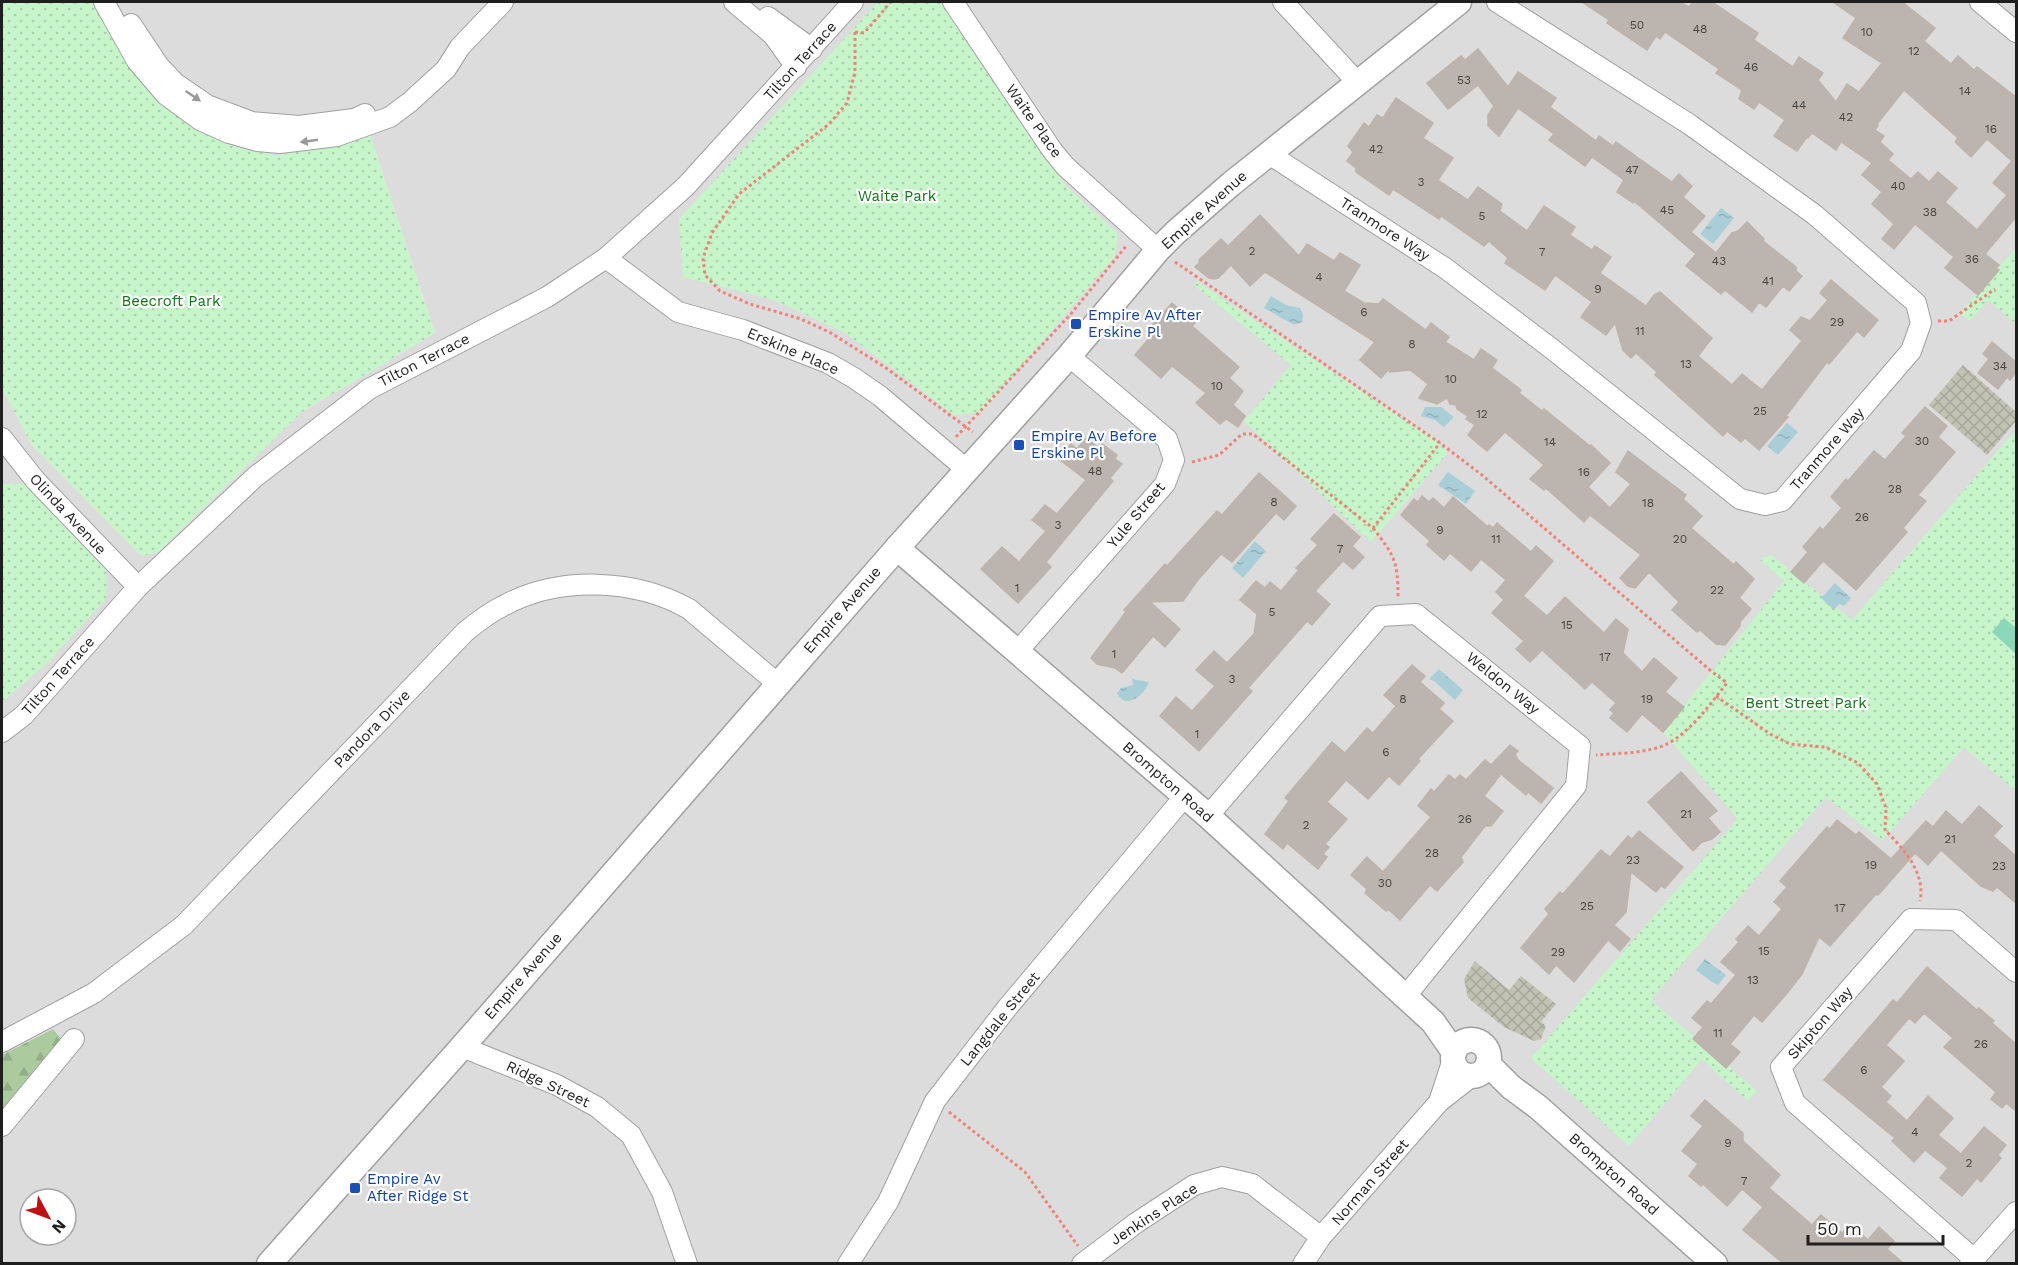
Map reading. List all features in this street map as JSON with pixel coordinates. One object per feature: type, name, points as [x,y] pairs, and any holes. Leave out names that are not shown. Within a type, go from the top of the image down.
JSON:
[{"type":"street","points":[[104,2],[137,61],[166,95],[200,120],[229,133],[257,141],[280,143],[337,136],[390,117],[446,69],[460,47],[502,2]]},
{"type":"street","points":[[120,2],[136,34],[159,66],[175,83],[207,105],[252,122],[299,126],[354,119],[391,102],[439,60],[460,47]]},
{"type":"street","points":[[734,2],[773,35],[796,67]]},
{"type":"street","points":[[748,2],[812,49]]},
{"type":"street","name":"Tilton Terrace","points":[[2,732],[24,715],[138,587],[255,477],[369,389],[547,297],[606,258],[686,186],[853,2]]},
{"type":"street","name":"Waite Place","points":[[953,2],[1065,166],[1158,250]]},
{"type":"street","points":[[1283,2],[1358,82]]},
{"type":"street","name":"Empire Avenue","points":[[269,1263],[462,1047],[966,469],[1069,356],[1158,250],[1202,209],[1459,2]]},
{"type":"street","points":[[1497,2],[1689,124],[1815,215],[1916,303],[1921,323]]},
{"type":"street","points":[[1980,2],[2016,32]]},
{"type":"street","name":"Tranmore Way","points":[[1269,154],[1445,268],[1552,349],[1740,499],[1765,505],[1782,501],[1911,351],[1921,323]]},
{"type":"street","name":"Erskine Place","points":[[606,258],[678,312],[743,330],[837,368],[880,396],[966,469]]},
{"type":"street","points":[[1069,356],[1167,440],[1174,460]]},
{"type":"street","name":"Olinda Avenue","points":[[5,453],[138,587]]},
{"type":"street","name":"Yule Street","points":[[1017,652],[1165,484],[1174,460]]},
{"type":"street","name":"Brompton Road","points":[[897,548],[1208,816],[1433,1022],[1459,1051],[1459,1071],[1480,1071],[1511,1087],[1538,1107],[1716,1263]]},
{"type":"street","name":"Pandora Drive","points":[[2,1042],[94,993],[184,926],[465,632],[484,616],[504,605],[547,590],[577,586],[607,585],[645,592],[677,602],[689,609],[778,684]]},
{"type":"street","name":"Weldon Way","points":[[1208,816],[1380,616],[1416,614],[1580,746],[1579,757]]},
{"type":"street","points":[[1405,997],[1576,786],[1579,757]]},
{"type":"street","name":"Langdale Street","points":[[848,1263],[888,1202],[936,1101],[1007,1008],[1185,796]]},
{"type":"street","name":"Skipton Way","points":[[1972,1261],[1795,1102],[1782,1067],[1911,920],[1956,920],[2016,972]]},
{"type":"street","points":[[2,1126],[74,1039]]},
{"type":"street","points":[[1459,1051],[1483,1045],[1489,1057],[1480,1071]]},
{"type":"street","name":"Ridge Street","points":[[462,1047],[557,1085],[597,1107],[631,1135],[662,1192],[687,1263]]},
{"type":"street","name":"Norman Street","points":[[1439,1102],[1459,1051]]},
{"type":"street","name":"Norman Street","points":[[1303,1263],[1321,1237],[1439,1102],[1480,1071]]},
{"type":"street","name":"Jenkins Place","points":[[1085,1261],[1136,1223],[1194,1185],[1222,1177],[1252,1184],[1321,1237]]},
{"type":"street","points":[[1972,1261],[2016,1212]]},
{"type":"path","points":[[855,32],[855,72],[847,103],[829,124],[739,194],[712,233],[703,258],[705,275],[720,291],[750,304],[801,319],[831,333],[886,368],[967,427]]},
{"type":"path","points":[[943,449],[967,427],[1070,315],[1138,232]]},
{"type":"path","points":[[1158,250],[1440,443],[1482,475],[1727,683],[1693,725],[1668,744],[1645,750],[1579,757]]},
{"type":"path","points":[[1921,323],[1949,321],[1995,289]]},
{"type":"path","points":[[1174,460],[1196,461],[1219,455],[1242,434],[1253,434],[1373,528],[1391,550],[1396,563],[1398,590]]},
{"type":"path","points":[[1373,528],[1440,443]]},
{"type":"path","points":[[1716,696],[1770,734],[1790,744],[1825,747],[1858,763],[1877,784],[1886,808],[1885,830],[1908,853],[1922,890],[1920,901]]},
{"type":"path","points":[[936,1101],[1025,1172],[1085,1261]]},
{"type":"shaded area","points":[[104,2],[2016,2],[2016,1263],[2,1263],[2,1124],[63,1041],[53,1029],[2,1055],[2,388],[32,445],[142,556],[158,552],[302,412],[435,333],[369,132],[276,156],[200,130]]},
{"type":"shaded area","points":[[1963,365],[2016,412],[2016,421],[1987,455],[1929,405]]},
{"type":"shaded area","points":[[1475,961],[1509,990],[1521,976],[1556,1004],[1541,1022],[1546,1026],[1541,1039],[1534,1041],[1504,1027],[1468,998],[1464,979]]},
{"type":"green space","name":"Beecroft Park","points":[[2,2],[104,2],[200,130],[276,156],[369,132],[435,333],[302,412],[158,552],[142,556],[32,445],[2,388]]},
{"type":"green space","name":"Waite Park","points":[[878,2],[944,2],[1064,184],[1118,234],[1115,256],[981,413],[954,415],[844,332],[774,300],[683,277],[679,219]]},
{"type":"green space","points":[[2016,248],[2016,324],[1988,300],[1970,321],[1960,313]]},
{"type":"green space","points":[[1196,281],[1440,443],[1448,453],[1371,542],[1244,421],[1291,365],[1193,284]]},
{"type":"green space","name":"Bent Street Park","points":[[2016,430],[2016,791],[1964,747],[1882,841],[1826,797],[1651,1000],[1757,1091],[1748,1101],[1702,1059],[1629,1146],[1531,1058],[1738,819],[1663,732],[1784,581],[1759,559],[1771,555],[1852,620]]},
{"type":"green space","points":[[3,484],[30,484],[106,566],[107,598],[47,663],[2,702],[2,486]]},
{"type":"green space","points":[[2004,618],[2016,628],[2016,654],[1992,632]]},
{"type":"green space","points":[[53,1029],[63,1041],[2,1110],[2,1055]]},
{"type":"water","points":[[1721,208],[1734,218],[1713,244],[1700,234]]},
{"type":"water","points":[[1271,296],[1286,305],[1300,308],[1303,314],[1302,322],[1294,325],[1264,308]]},
{"type":"water","points":[[1425,407],[1441,407],[1454,417],[1444,427],[1435,420],[1421,416]]},
{"type":"water","points":[[1787,423],[1798,432],[1778,455],[1767,446]]},
{"type":"water","points":[[1448,472],[1475,491],[1466,504],[1438,485]]},
{"type":"water","points":[[1255,541],[1266,551],[1243,578],[1232,568]]},
{"type":"water","points":[[1835,583],[1851,598],[1844,606],[1839,604],[1834,610],[1821,598]]},
{"type":"water","points":[[1439,669],[1463,690],[1455,700],[1429,679]]},
{"type":"water","points":[[1132,678],[1149,683],[1139,696],[1125,701],[1117,693],[1121,688],[1133,685]]},
{"type":"water","points":[[1705,959],[1726,975],[1718,985],[1696,970]]},
{"type":"building","points":[[1582,2],[1680,2],[1689,7],[1693,2],[1712,2],[1758,33],[1754,40],[1793,67],[1799,57],[1823,73],[1818,80],[1836,102],[1847,84],[1859,92],[1882,63],[1843,38],[1856,18],[1833,2],[1902,2],[1935,28],[1924,41],[1951,64],[1958,56],[1974,70],[1977,67],[2016,97],[2016,217],[1985,254],[1999,265],[1996,268],[1999,270],[1978,295],[1945,268],[1954,257],[1915,224],[1894,249],[1882,239],[1894,224],[1872,204],[1882,192],[1862,175],[1872,163],[1841,142],[1836,150],[1812,133],[1797,151],[1774,136],[1785,120],[1759,102],[1754,109],[1739,99],[1742,90],[1716,73],[1719,69],[1665,32],[1660,39],[1656,36],[1647,50],[1607,23],[1609,20]],"holes":[[[1904,90],[1958,138],[1955,142],[1971,157],[1987,139],[2012,161],[1993,183],[2007,195],[1977,230],[1945,202],[1957,188],[1938,172],[1929,182],[1918,172],[1911,179],[1888,160],[1893,154],[1880,142],[1884,136],[1875,130],[1877,124]]]},
{"type":"building","points":[[1478,49],[1508,87],[1518,72],[1556,98],[1550,107],[1596,141],[1599,136],[1613,146],[1616,142],[1672,182],[1679,174],[1692,186],[1683,197],[1705,216],[1691,232],[1716,253],[1732,233],[1738,231],[1747,222],[1764,239],[1763,241],[1796,267],[1796,271],[1802,276],[1789,291],[1783,286],[1766,307],[1759,302],[1752,312],[1725,290],[1721,294],[1686,266],[1696,254],[1634,201],[1633,203],[1617,192],[1624,180],[1592,157],[1585,166],[1549,140],[1554,134],[1518,108],[1499,136],[1488,126],[1488,115],[1494,106],[1478,85],[1448,109],[1427,83],[1461,56],[1465,60]]},
{"type":"building","points":[[1396,98],[1433,123],[1423,138],[1453,158],[1438,180],[1468,200],[1478,187],[1502,204],[1500,211],[1527,231],[1544,206],[1575,227],[1570,235],[1592,250],[1595,246],[1611,257],[1600,273],[1646,306],[1654,295],[1660,292],[1712,338],[1698,356],[1732,385],[1742,374],[1762,390],[1802,341],[1790,330],[1801,317],[1810,321],[1828,300],[1820,293],[1831,280],[1878,320],[1864,337],[1857,331],[1829,364],[1827,362],[1786,416],[1788,417],[1759,450],[1745,438],[1741,442],[1727,431],[1723,436],[1655,375],[1657,372],[1636,353],[1631,358],[1623,350],[1615,323],[1606,335],[1581,317],[1592,302],[1555,275],[1545,290],[1505,263],[1508,258],[1489,241],[1484,246],[1441,216],[1439,219],[1393,189],[1389,195],[1356,172],[1356,168],[1347,161],[1353,152],[1348,146],[1364,123],[1369,127],[1377,115],[1383,118]]},
{"type":"building","points":[[1260,215],[1299,256],[1307,244],[1334,261],[1340,253],[1360,265],[1344,291],[1364,303],[1379,304],[1383,299],[1426,330],[1431,323],[1449,337],[1445,342],[1474,360],[1481,349],[1497,360],[1492,368],[1521,390],[1519,393],[1591,445],[1610,463],[1588,487],[1610,508],[1631,484],[1616,472],[1628,451],[1686,495],[1683,499],[1702,516],[1691,528],[1734,565],[1736,562],[1754,579],[1739,598],[1751,609],[1725,645],[1716,644],[1700,630],[1697,632],[1672,610],[1679,602],[1649,572],[1635,588],[1628,586],[1620,578],[1641,555],[1590,515],[1584,522],[1546,488],[1544,490],[1530,479],[1544,465],[1505,432],[1487,451],[1468,435],[1475,425],[1466,419],[1468,416],[1457,409],[1456,405],[1450,404],[1447,398],[1437,404],[1419,398],[1428,384],[1410,370],[1390,372],[1388,370],[1381,378],[1360,360],[1375,342],[1265,272],[1250,286],[1231,265],[1214,279],[1209,278],[1195,267],[1200,262],[1199,260],[1221,239],[1228,246]]},
{"type":"building","points":[[1172,303],[1195,323],[1192,326],[1239,367],[1229,378],[1243,391],[1233,405],[1245,416],[1238,427],[1226,419],[1220,424],[1196,403],[1206,393],[1172,366],[1161,378],[1135,355],[1152,335],[1147,331]]},
{"type":"building","points":[[1992,342],[2016,362],[2016,372],[2010,380],[2007,377],[1998,389],[1978,373],[1989,359],[1983,354]]},
{"type":"building","points":[[1925,407],[1947,426],[1938,437],[1955,452],[1918,495],[1926,501],[1903,528],[1907,532],[1856,590],[1823,561],[1804,583],[1791,572],[1808,552],[1803,547],[1820,527],[1823,530],[1842,508],[1831,497],[1874,451],[1885,460],[1906,436],[1902,433]]},
{"type":"building","points":[[1086,438],[1099,448],[1102,444],[1117,455],[1115,459],[1122,464],[1110,478],[1113,481],[1046,562],[1051,567],[1018,603],[981,569],[1002,547],[1019,562],[1046,531],[1032,520],[1045,505],[1057,514],[1086,480],[1059,459],[1071,444],[1077,449]]},
{"type":"building","points":[[1259,473],[1296,506],[1284,520],[1276,513],[1232,562],[1221,554],[1183,601],[1150,602],[1180,629],[1165,647],[1153,636],[1122,673],[1115,668],[1097,664],[1091,658],[1126,612],[1124,610],[1217,511],[1222,515]]},
{"type":"building","points":[[1422,496],[1429,502],[1433,498],[1444,508],[1453,497],[1488,527],[1489,525],[1493,528],[1497,523],[1531,552],[1536,546],[1553,561],[1523,596],[1547,616],[1565,597],[1604,633],[1616,619],[1628,629],[1623,653],[1642,672],[1654,658],[1677,678],[1665,692],[1684,707],[1663,732],[1642,714],[1627,732],[1610,718],[1614,713],[1610,710],[1616,703],[1592,682],[1585,689],[1542,650],[1530,662],[1516,649],[1524,641],[1492,613],[1504,600],[1496,592],[1506,580],[1481,559],[1471,571],[1450,553],[1444,560],[1427,545],[1430,541],[1401,515],[1414,499],[1418,502]]},
{"type":"building","points":[[1334,514],[1360,537],[1352,546],[1364,557],[1353,569],[1343,561],[1315,591],[1330,604],[1312,625],[1307,621],[1248,688],[1252,691],[1199,751],[1160,716],[1176,697],[1192,711],[1215,686],[1196,670],[1214,651],[1227,663],[1254,634],[1257,614],[1240,600],[1256,581],[1265,588],[1270,582],[1281,591],[1299,570],[1296,568],[1318,545],[1311,539]]},
{"type":"building","points":[[1412,665],[1425,676],[1420,682],[1444,703],[1439,709],[1453,721],[1418,759],[1420,761],[1399,785],[1389,776],[1368,799],[1346,780],[1327,802],[1347,819],[1325,844],[1329,847],[1323,854],[1327,857],[1318,869],[1287,843],[1283,849],[1265,834],[1289,801],[1285,798],[1332,742],[1345,753],[1367,728],[1373,733],[1396,706],[1384,695]]},
{"type":"building","points":[[1510,745],[1518,751],[1515,754],[1518,760],[1553,788],[1541,803],[1528,792],[1526,795],[1501,774],[1484,796],[1503,811],[1491,826],[1485,826],[1461,857],[1463,862],[1437,891],[1430,885],[1400,920],[1389,910],[1386,911],[1365,893],[1367,889],[1351,875],[1367,857],[1383,872],[1431,817],[1418,806],[1431,789],[1434,792],[1449,775],[1455,780],[1460,775],[1466,780],[1485,760],[1491,765]]},
{"type":"building","points":[[1681,772],[1717,811],[1708,818],[1720,832],[1712,839],[1702,842],[1693,851],[1648,802]]},
{"type":"building","points":[[1979,806],[2002,826],[1993,836],[2016,856],[2016,903],[1997,887],[1993,891],[1981,886],[1941,850],[1928,865],[1915,853],[1830,946],[1819,937],[1802,974],[1788,992],[1762,1022],[1754,1015],[1730,1044],[1740,1052],[1726,1068],[1693,1039],[1703,1027],[1692,1018],[1707,1001],[1711,1004],[1736,975],[1721,962],[1739,942],[1736,939],[1748,926],[1759,936],[1782,909],[1774,902],[1787,887],[1780,881],[1827,827],[1830,829],[1837,820],[1856,835],[1859,832],[1891,859],[1926,821],[1933,827],[1946,811],[1962,825]]},
{"type":"building","points":[[1639,831],[1683,867],[1665,888],[1661,886],[1656,892],[1631,872],[1626,912],[1614,925],[1630,939],[1620,951],[1608,940],[1574,982],[1556,965],[1549,974],[1521,948],[1549,914],[1545,909],[1560,892],[1563,894],[1601,850],[1610,857],[1628,836],[1632,839]]},
{"type":"building","points":[[1927,967],[1977,1010],[1979,1008],[2016,1044],[2016,1111],[2006,1103],[2002,1108],[1991,1099],[1996,1092],[1944,1047],[1953,1038],[1924,1013],[1915,1023],[1909,1018],[1886,1045],[1904,1061],[1881,1087],[1891,1096],[1886,1102],[1907,1121],[1928,1096],[1953,1118],[1938,1135],[1961,1154],[1984,1127],[2006,1145],[1998,1155],[2001,1158],[1981,1182],[1977,1178],[1962,1196],[1940,1178],[1948,1168],[1925,1150],[1914,1162],[1892,1141],[1895,1138],[1824,1080],[1893,1000],[1897,1003]]},
{"type":"building","points":[[1705,1100],[1743,1133],[1743,1141],[1780,1175],[1769,1188],[1812,1225],[1821,1215],[1842,1233],[1850,1224],[1868,1240],[1879,1227],[1894,1241],[1887,1249],[1903,1263],[1783,1263],[1743,1230],[1763,1207],[1742,1189],[1727,1206],[1703,1184],[1701,1186],[1689,1176],[1698,1164],[1682,1151],[1703,1126],[1691,1116]]},
{"type":"place","name":"Empire Av After Erskine Pl","points":[[1076,324]]},
{"type":"place","name":"Empire Av Before Erskine Pl","points":[[1019,445]]},
{"type":"place","name":"Empire Av After Ridge St","points":[[355,1188]]}]
